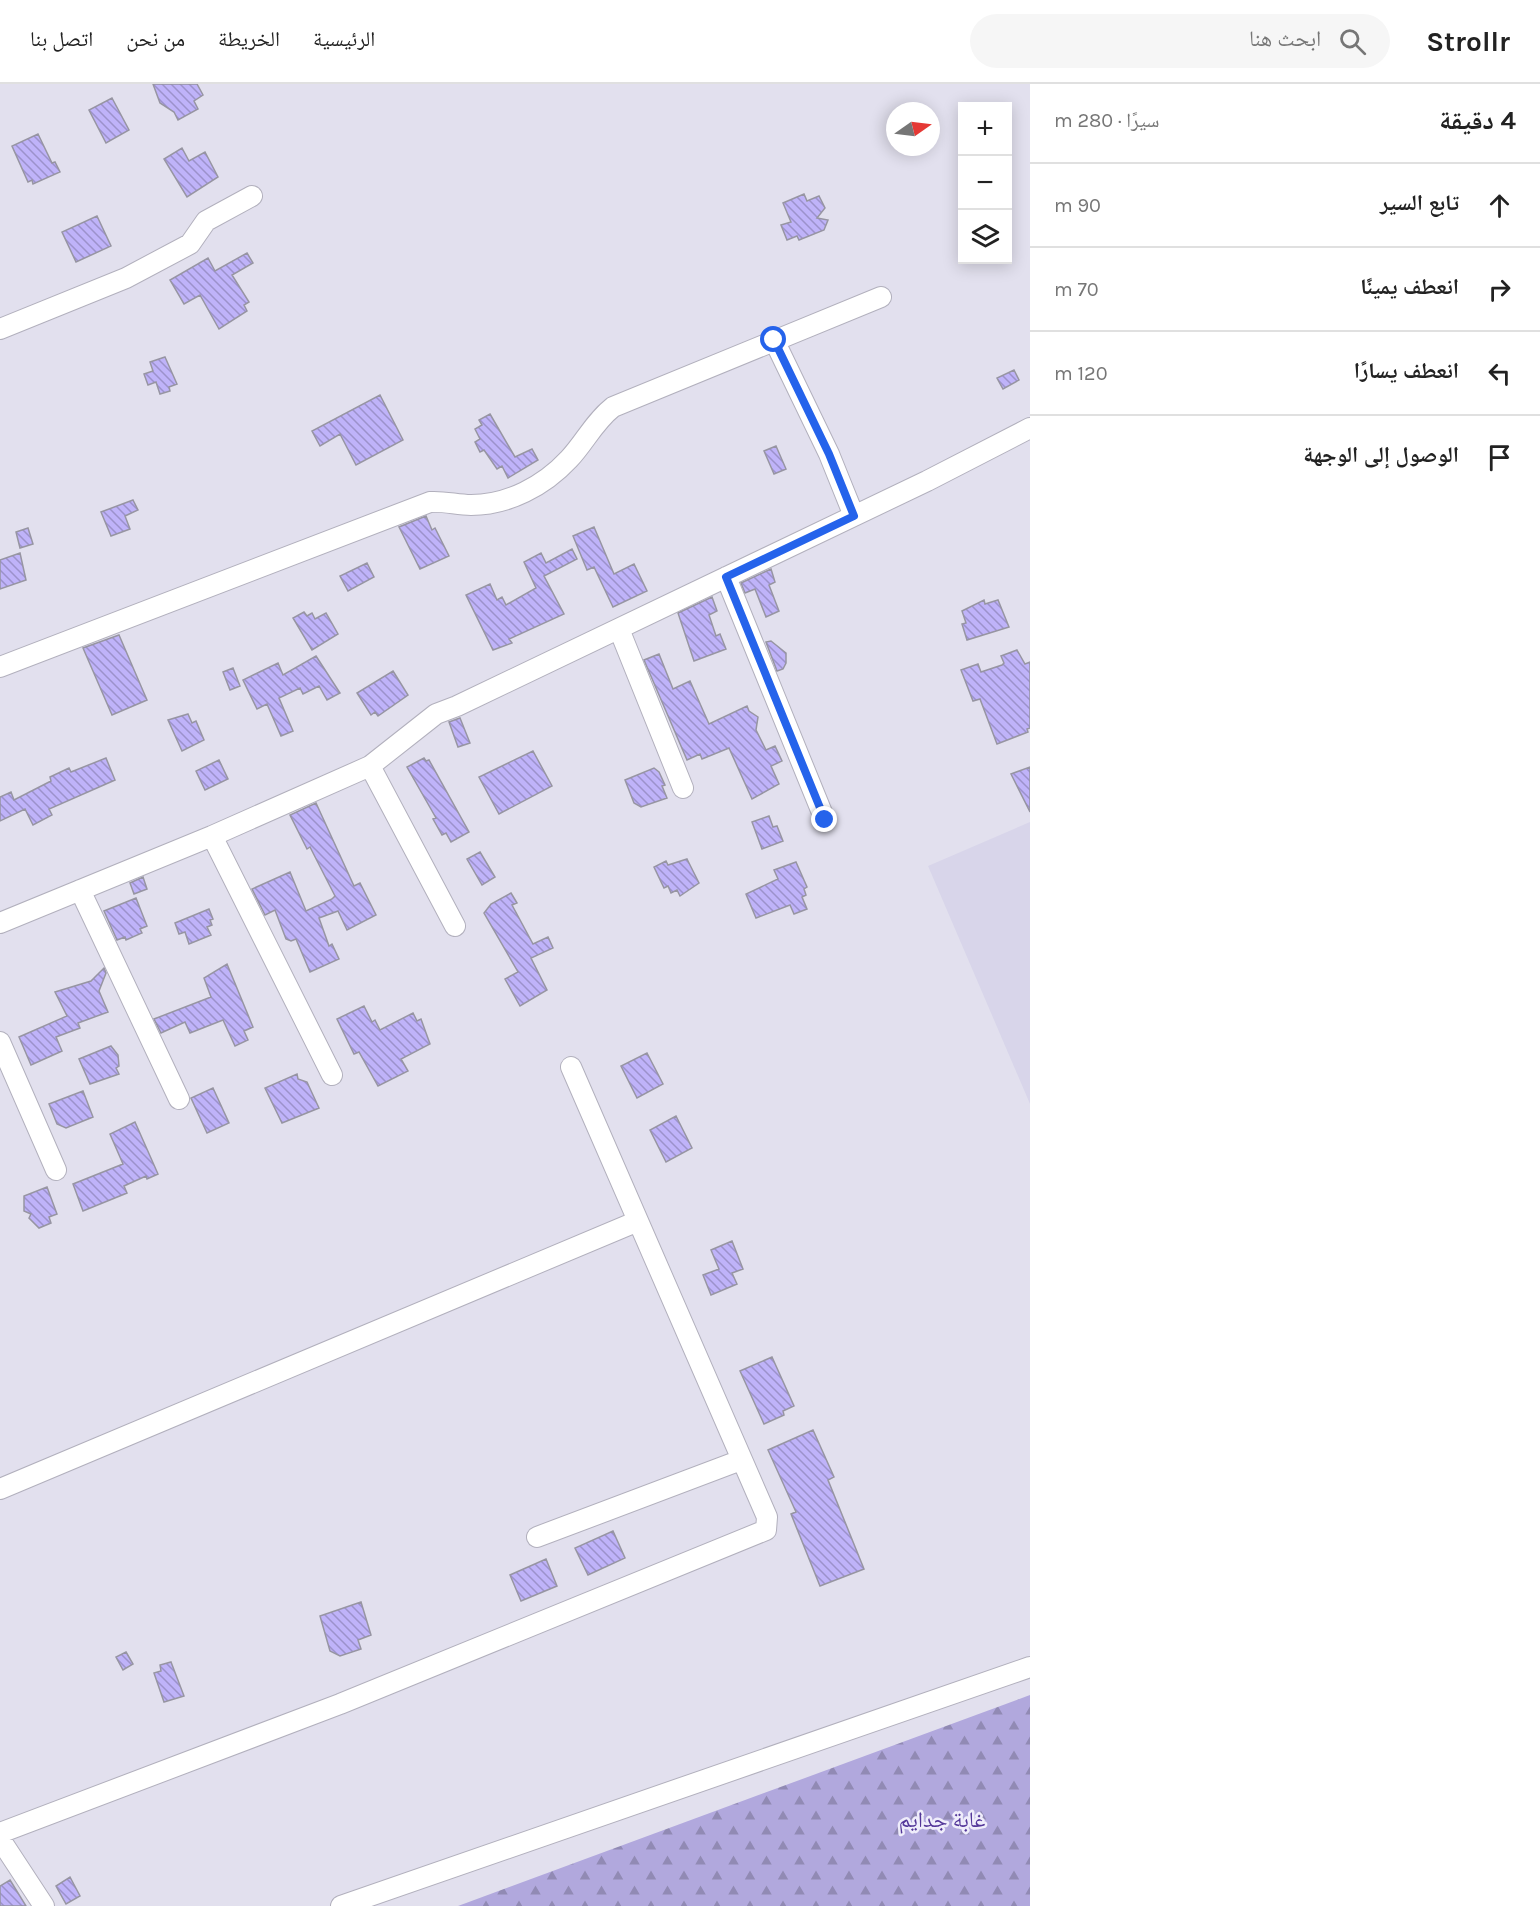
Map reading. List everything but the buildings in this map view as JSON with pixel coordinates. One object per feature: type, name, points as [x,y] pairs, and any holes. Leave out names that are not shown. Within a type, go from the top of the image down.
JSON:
[{"type":"street","points":[[0,329],[126,278],[190,244],[206,221],[252,196]]},
{"type":"street","points":[[0,667],[430,502],[449,501],[470,505],[496,503],[518,496],[545,480],[569,459],[598,419],[613,407],[881,297]]},
{"type":"street","points":[[774,340],[829,454],[854,516]]},
{"type":"street","points":[[0,923],[212,836],[370,766],[436,714],[854,516],[1030,428]]},
{"type":"street","points":[[726,577],[825,820]]},
{"type":"street","points":[[619,629],[682,788]]},
{"type":"street","points":[[370,766],[455,926]]},
{"type":"street","points":[[212,836],[332,1075]]},
{"type":"street","points":[[80,890],[179,1099]]},
{"type":"street","points":[[0,1042],[56,1170]]},
{"type":"street","points":[[0,1833],[340,1704],[766,1530],[767,1517],[570,1067]]},
{"type":"street","points":[[0,1489],[638,1221]]},
{"type":"street","points":[[537,1537],[741,1460]]},
{"type":"street","points":[[341,1906],[1030,1667]]},
{"type":"street","points":[[0,1839],[44,1906]]},
{"type":"shaded area","points":[[1030,822],[1030,1104],[928,866]]},
{"type":"green space","name":"غابة جدايم","points":[[1030,1695],[1030,1906],[458,1906]]},
{"type":"route","points":[[774,340],[829,454],[854,516],[726,577],[825,820]]}]
